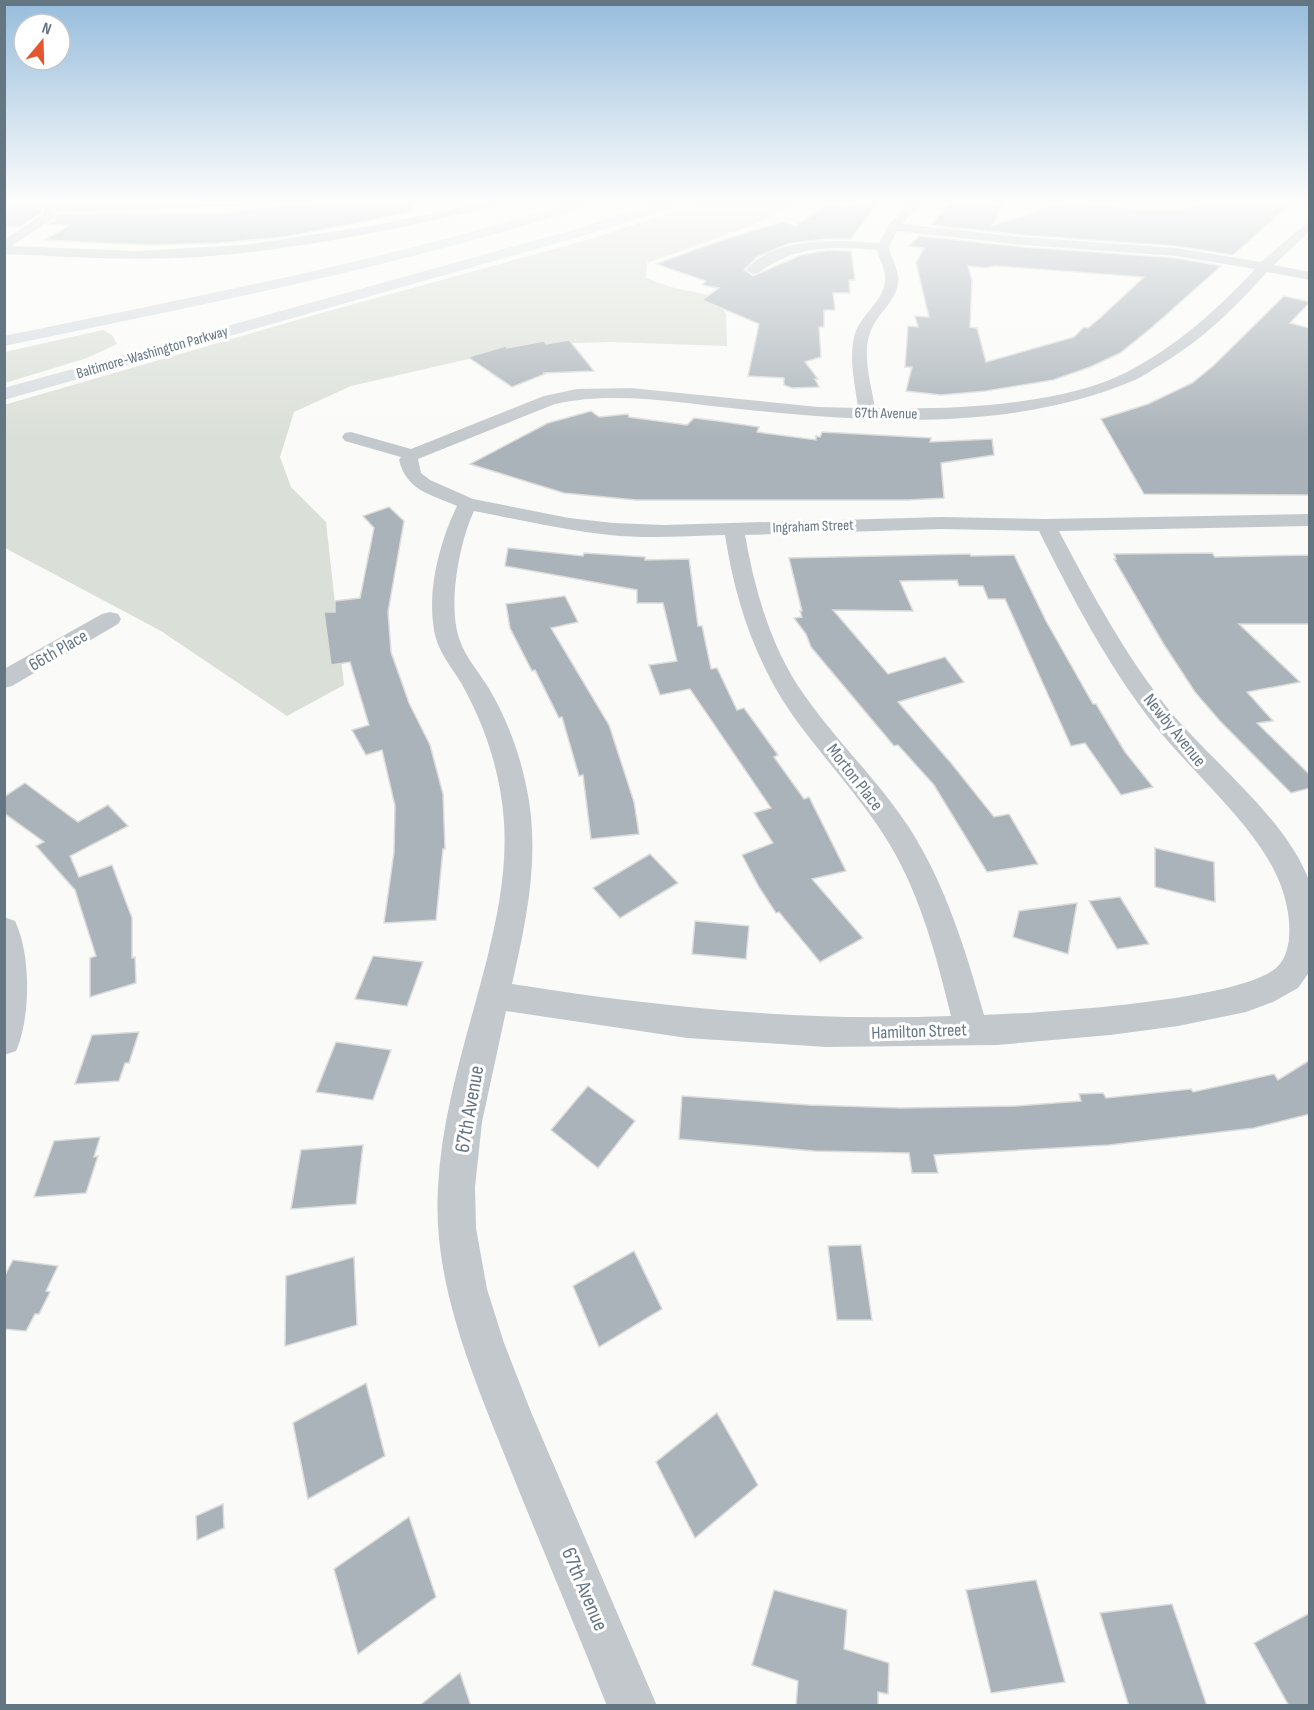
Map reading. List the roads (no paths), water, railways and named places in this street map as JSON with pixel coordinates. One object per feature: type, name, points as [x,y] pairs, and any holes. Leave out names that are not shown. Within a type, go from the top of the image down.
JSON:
[{"type":"highway","name":"Baltimore-Washington Parkway","points":[[4,340],[290,280]]},
{"type":"highway","name":"Baltimore-Washington Parkway","points":[[4,394],[411,280]]},
{"type":"street","points":[[867,414],[858,356],[865,326],[882,305],[891,288],[892,280]]},
{"type":"street","name":"67th Avenue","points":[[412,455],[550,400],[577,394],[631,393],[778,409],[867,414],[943,414],[1038,404],[1097,389],[1131,376],[1187,342],[1231,304],[1253,280]]},
{"type":"street","points":[[351,436],[412,455]]},
{"type":"street","name":"Ingraham Street","points":[[412,455],[408,460],[412,475],[423,484],[468,504],[569,524],[613,529],[1310,520]]},
{"type":"street","name":"67th Avenue","points":[[468,504],[458,522],[448,571],[445,612],[447,634],[457,659],[475,685],[496,725],[507,753],[518,822],[519,861],[512,919],[478,1055],[460,1148],[456,1220],[470,1300],[497,1380],[532,1468],[593,1605],[632,1706]]},
{"type":"street","name":"Newby Avenue","points":[[1046,525],[1080,590],[1134,679],[1186,747],[1277,850],[1300,898],[1304,930]]},
{"type":"street","name":"Morton Place","points":[[734,529],[747,591],[768,650],[782,680],[803,711],[871,795],[901,838],[925,888],[953,958],[971,1029]]},
{"type":"street","name":"66th Place","points":[[4,680],[111,619]]},
{"type":"street","points":[[4,930],[10,950],[11,975],[9,1014],[4,1040]]},
{"type":"street","name":"Hamilton Street","points":[[494,995],[713,1026],[846,1033],[1060,1025],[1115,1020],[1186,1009],[1253,995],[1287,978],[1301,956],[1304,930]]}]
